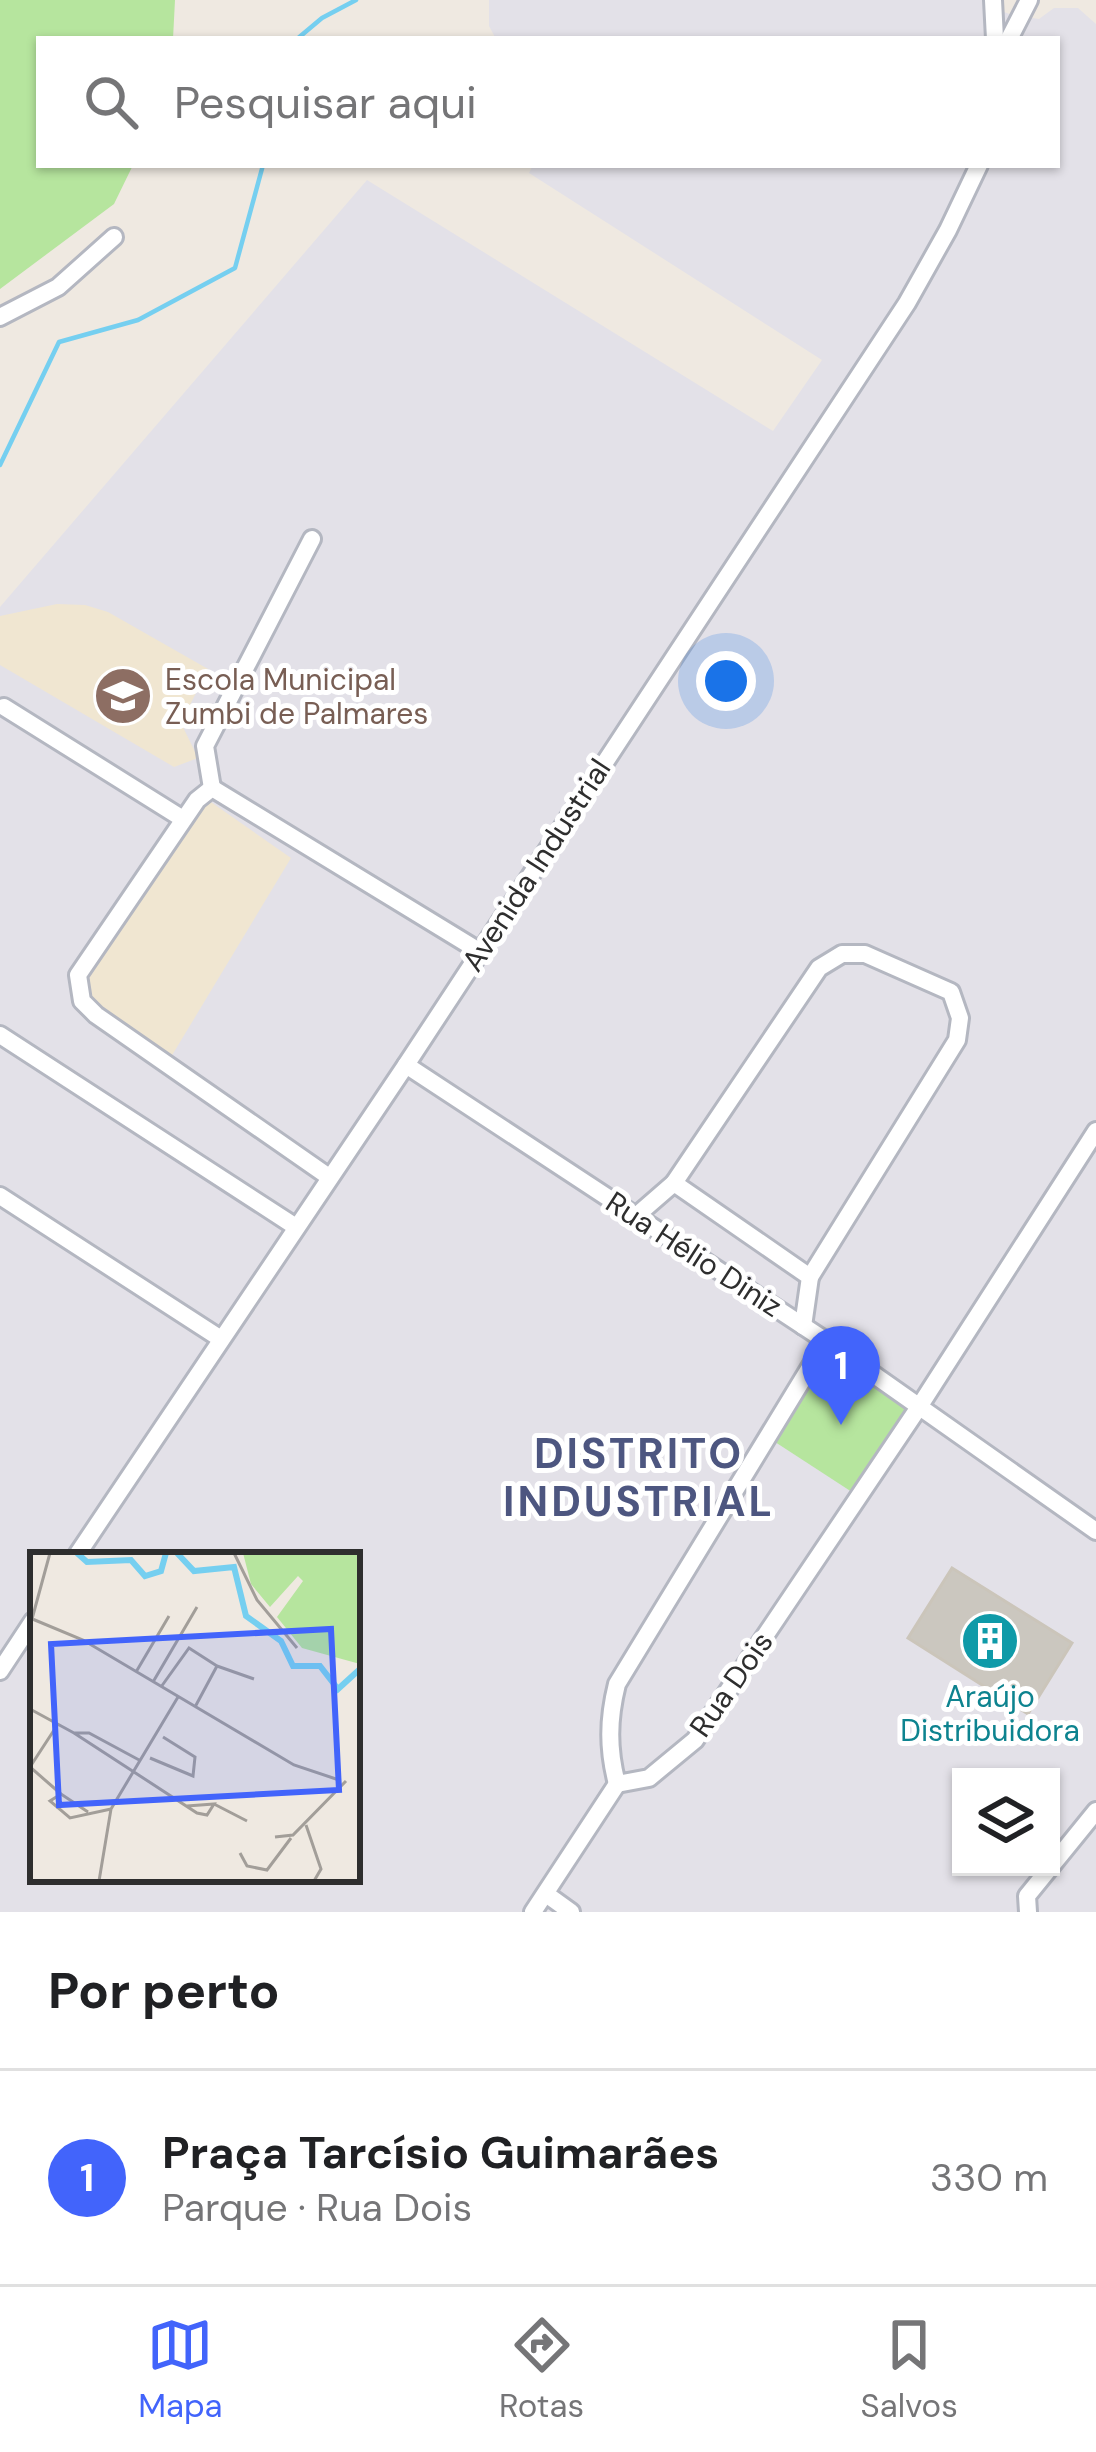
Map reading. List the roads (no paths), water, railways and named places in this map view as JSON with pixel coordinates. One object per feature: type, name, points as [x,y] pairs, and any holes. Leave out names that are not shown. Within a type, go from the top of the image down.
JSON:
[{"type":"street","points":[[993,0],[995,36]]},
{"type":"street","points":[[1011,36],[1029,0]]},
{"type":"street","name":"Avenida Industrial","points":[[79,1552],[908,303],[977,168]]},
{"type":"street","points":[[0,317],[58,287],[114,237]]},
{"type":"street","points":[[312,539],[205,746],[212,788],[479,951]]},
{"type":"street","points":[[4,707],[183,819]]},
{"type":"street","points":[[212,788],[196,800],[79,975],[82,1000],[96,1015],[329,1177]]},
{"type":"street","points":[[636,1216],[674,1183],[819,968],[842,954],[865,954],[951,992],[960,1018],[958,1040],[810,1276],[803,1326]]},
{"type":"street","points":[[0,1035],[296,1227]]},
{"type":"street","name":"Rua Hélio Diniz","points":[[406,1065],[826,1341],[1096,1531]]},
{"type":"street","name":"Rua Dois","points":[[616,1784],[649,1778],[695,1740],[919,1407],[1096,1131]]},
{"type":"street","points":[[674,1183],[810,1276]]},
{"type":"street","points":[[0,1196],[221,1339]]},
{"type":"street","points":[[532,1912],[616,1784],[609,1716],[617,1684],[826,1341]]},
{"type":"street","points":[[0,1671],[30,1626]]},
{"type":"street","points":[[1011,1912],[1027,1904],[1096,1810]]},
{"type":"street","points":[[546,1894],[572,1912]]},
{"type":"waterway","points":[[301,36],[356,0]]},
{"type":"waterway","points":[[0,465],[59,342],[138,320],[235,268],[262,168]]},
{"type":"place","name":"Escola Municipal Zumbi de Palmares","points":[[123,696]]},
{"type":"place","name":"Praça Tarcísio Guimarães","points":[[841,1425]]},
{"type":"place","name":"Araújo Distribuidora","points":[[990,1641]]},
{"type":"district","name":"DISTRITO INDUSTRIAL","points":[[639,1477]]}]
